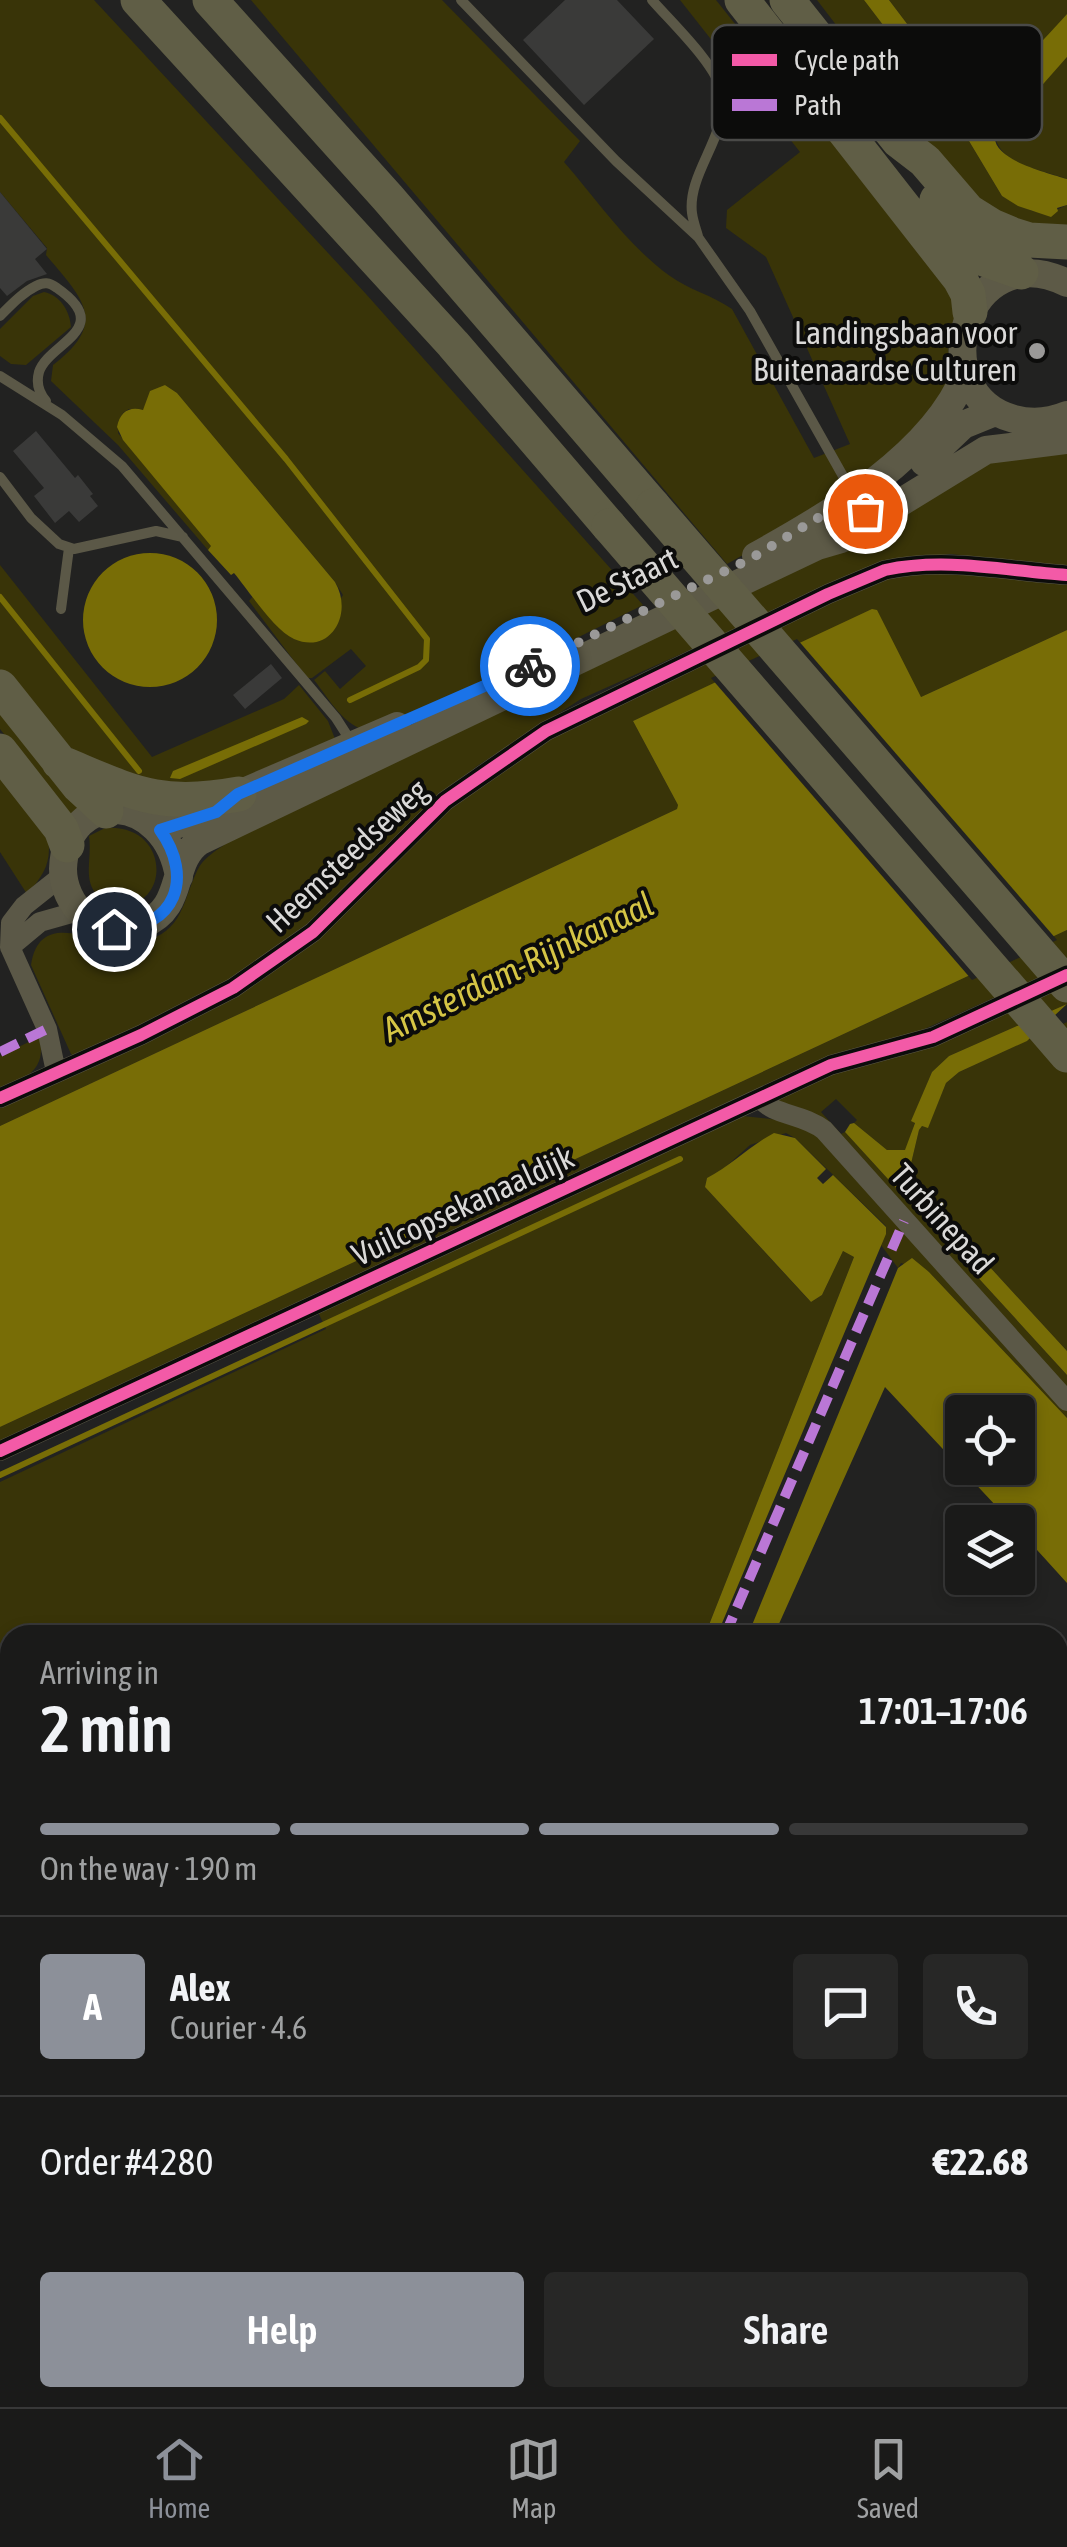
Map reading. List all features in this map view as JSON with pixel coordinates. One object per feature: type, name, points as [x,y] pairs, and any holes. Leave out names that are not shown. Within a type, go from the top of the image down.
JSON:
[{"type":"highway","points":[[138,0],[453,344],[1067,1055]]},
{"type":"highway","points":[[742,0],[762,25]]},
{"type":"highway","points":[[787,0],[807,25]]},
{"type":"highway","points":[[212,2],[388,198],[1067,985]]},
{"type":"highway","points":[[851,140],[960,279],[968,294],[970,312]]},
{"type":"highway","points":[[900,141],[925,161],[968,211],[992,226],[1029,240],[1067,242]]},
{"type":"highway","points":[[900,141],[912,167],[972,247],[984,259],[1021,272]]},
{"type":"highway","points":[[0,687],[59,762],[106,811]]},
{"type":"highway","points":[[0,751],[61,829],[65,860]]},
{"type":"highway","points":[[59,762],[143,796],[178,802],[238,794]]},
{"type":"main road","points":[[1067,284],[1021,272],[999,282],[983,293],[970,312],[962,355],[976,392],[995,412],[1038,422],[1067,415]]},
{"type":"main road","name":"De Staart","points":[[816,546],[932,428],[957,396],[966,373]]},
{"type":"main road","name":"De Staart","points":[[160,830],[216,812],[238,794],[458,699],[897,487],[963,425],[995,412]]},
{"type":"main road","name":"De Staart","points":[[179,878],[185,856],[200,841],[816,546],[841,539],[986,450],[1067,440]]},
{"type":"main road","points":[[106,811],[136,814],[160,830],[172,849],[179,878],[166,909],[141,926],[114,929],[79,911],[71,899],[65,860],[80,824],[106,811]]},
{"type":"street","name":"Heemsteedseweg","points":[[0,1098],[141,1035],[233,988],[314,932],[445,801],[546,730],[613,696],[885,570],[916,563],[956,564],[1067,575]]},
{"type":"street","points":[[56,1072],[47,1029],[10,947],[12,923],[65,860]]},
{"type":"street","points":[[10,947],[40,922],[79,911]]},
{"type":"street","name":"Vuilcopsekanaaldijk","points":[[0,1451],[831,1065],[954,1027],[1067,975]]},
{"type":"street","name":"Turbinepad","points":[[760,1098],[766,1106],[800,1115],[824,1130],[1067,1401]]},
{"type":"lane","points":[[461,0],[616,161],[698,237],[750,312],[859,504]]},
{"type":"lane","points":[[652,0],[712,70]]},
{"type":"lane","points":[[698,237],[691,211],[714,140]]},
{"type":"lane","points":[[0,316],[42,283],[53,284],[77,307],[80,323],[74,338],[46,360],[40,370],[40,394],[53,410]]},
{"type":"lane","points":[[0,378],[53,410],[122,466],[336,718],[352,744]]},
{"type":"lane","points":[[0,477],[31,518],[59,544],[69,548],[96,546],[156,531],[184,538]]},
{"type":"lane","points":[[61,608],[69,548]]},
{"type":"shaded area","points":[[0,0],[94,0],[366,294],[643,605],[410,716],[362,729],[341,715],[314,680],[325,671],[340,689],[366,666],[351,649],[307,678],[249,601],[253,596],[285,632],[312,642],[343,595],[177,393],[165,385],[143,410],[129,409],[123,413],[118,433],[212,546],[208,550],[118,445],[51,381],[53,365],[81,336],[84,310],[71,285],[46,255],[47,248],[0,192]]},
{"type":"shaded area","points":[[251,0],[442,0],[580,141],[564,162],[627,237],[670,276],[732,309],[814,458],[850,444],[766,257],[726,228],[727,210],[800,152],[791,140],[834,140],[854,161],[954,290],[948,398],[841,500],[727,564]]},
{"type":"shaded area","points":[[680,0],[716,0],[736,25],[712,25],[712,41]]},
{"type":"shaded area","points":[[817,0],[864,0],[883,25],[836,25]]},
{"type":"shaded area","points":[[889,0],[1067,0],[1067,14],[1042,43],[1042,25],[908,25]]},
{"type":"shaded area","points":[[1067,57],[1067,179],[1012,159],[997,144],[996,140],[1042,140],[1042,83]]},
{"type":"shaded area","points":[[924,140],[968,140],[1002,196],[1032,211],[1049,213],[1067,205],[1067,233],[1055,234],[971,201]]},
{"type":"shaded area","points":[[44,292],[63,305],[71,327],[26,365],[11,364],[0,356],[0,329],[33,296]]},
{"type":"shaded area","points":[[1067,447],[1067,568],[951,554],[890,560],[581,699],[477,766],[417,817],[301,931],[254,965],[196,999],[75,1057],[71,1054],[31,965],[37,946],[47,936],[76,934],[127,944],[156,937],[174,923],[203,862],[231,840],[976,462]]},
{"type":"shaded area","points":[[0,565],[152,757],[284,699],[299,685],[328,721],[335,739],[237,784],[175,793],[80,758],[0,670]]},
{"type":"shaded area","points":[[919,569],[1067,584],[1067,630],[921,697],[796,646],[633,721],[677,809],[0,1126],[0,1108],[239,993],[466,794],[538,743],[883,575]]},
{"type":"shaded area","points":[[0,706],[87,806],[69,818],[0,729]]},
{"type":"shaded area","points":[[0,770],[47,833],[46,866],[27,894],[0,852]]},
{"type":"shaded area","points":[[105,828],[128,830],[144,840],[153,854],[157,869],[153,885],[144,897],[130,905],[109,904],[90,882],[89,836]]},
{"type":"shaded area","points":[[1067,930],[1067,965],[0,1444],[0,1427]]},
{"type":"shaded area","points":[[1067,984],[1067,1004],[949,1056],[932,1072],[912,1120],[915,1122],[906,1150],[887,1150],[854,1123],[857,1120],[836,1099],[821,1112],[841,1134],[845,1132],[1067,1375],[1067,1418],[929,1272],[901,1263],[898,1268],[881,1245],[886,1226],[786,1133],[750,1145],[707,1178],[705,1187],[811,1302],[822,1295],[843,1251],[854,1257],[709,1625],[0,1625],[0,1482],[326,1329],[318,1312],[743,1116],[779,1120],[771,1102],[817,1080]]},
{"type":"shaded area","points":[[1067,1022],[1067,1351],[909,1179],[909,1172],[919,1130],[928,1127],[946,1083],[959,1072]]},
{"type":"shaded area","points":[[39,1037],[40,1057],[32,1072],[0,1091],[0,1056]]},
{"type":"water","points":[[864,0],[889,0],[908,25],[883,25]]},
{"type":"water","points":[[1067,14],[1067,57],[1042,85],[1042,41]]},
{"type":"water","points":[[968,140],[996,140],[1012,159],[1067,179],[1067,205],[1057,208],[1051,217],[1002,196]]},
{"type":"water","points":[[165,385],[177,393],[335,582],[342,607],[328,636],[307,642],[294,639],[278,627],[234,573],[231,575],[208,550],[211,546],[123,440],[117,427],[123,414],[143,410],[150,391]]},
{"type":"water","points":[[150,553],[176,558],[198,572],[212,594],[217,620],[212,646],[198,668],[176,682],[150,687],[124,682],[102,668],[88,646],[83,620],[88,594],[102,572],[124,558]]},
{"type":"water","name":"Amsterdam-Rijnkanaal","points":[[877,610],[921,697],[1067,630],[1067,930],[0,1427],[0,1126],[677,809],[633,721]]},
{"type":"water","points":[[302,717],[309,721],[306,724],[180,779],[170,778],[173,771]]},
{"type":"water","points":[[1067,1004],[1027,1041],[959,1072],[946,1083],[928,1128],[922,1126],[919,1130],[909,1179],[1067,1351],[1067,1375],[845,1132],[854,1123],[887,1150],[905,1150],[915,1123],[911,1121],[932,1072],[949,1056]]},
{"type":"water","points":[[774,1133],[795,1138],[826,1169],[817,1178],[823,1184],[833,1175],[886,1227],[886,1234],[721,1625],[709,1625],[854,1257],[843,1251],[822,1295],[811,1302],[705,1187],[707,1178]]},
{"type":"water","points":[[912,1258],[1067,1418],[1067,1583],[1035,1548],[1035,1505],[995,1505],[976,1485],[1035,1485],[1035,1395],[945,1395],[945,1451],[885,1387],[778,1625],[752,1625],[898,1268]]},
{"type":"pier","points":[[797,639],[1057,940],[972,980],[711,678]]},
{"type":"building","points":[[565,0],[617,0],[654,39],[584,105],[523,40]]},
{"type":"building","points":[[0,192],[47,249],[35,259],[47,274],[27,281],[7,296],[0,288]]},
{"type":"building","points":[[36,431],[93,494],[90,496],[98,506],[79,522],[69,511],[55,523],[34,496],[44,488],[13,451]]},
{"type":"building","points":[[271,664],[282,678],[245,709],[233,695]]},
{"type":"waterway","points":[[0,118],[286,459],[427,639],[426,660],[419,667],[350,700]]},
{"type":"waterway","points":[[0,597],[139,771]]},
{"type":"waterway","points":[[0,1475],[680,1159]]},
{"type":"marked path","points":[[0,1052],[47,1029]]},
{"type":"marked path","points":[[729,1625],[904,1221]]},
{"type":"cycle path","points":[[0,1098],[141,1035],[233,988],[313,932],[445,801],[546,731],[885,570],[953,565],[1067,575]]},
{"type":"cycle path","points":[[0,1451],[831,1065],[933,1037],[1067,975]]},
{"type":"way so far","points":[[530,666],[752,558],[854,496],[865,511]]},
{"type":"place","name":"Landingsbaan voor Buitenaardse Culturen","points":[[1037,351]]},
{"type":"route","points":[[114,929],[141,926],[166,909],[173,898],[179,878],[176,858],[160,830],[216,812],[238,794],[530,666]]}]
